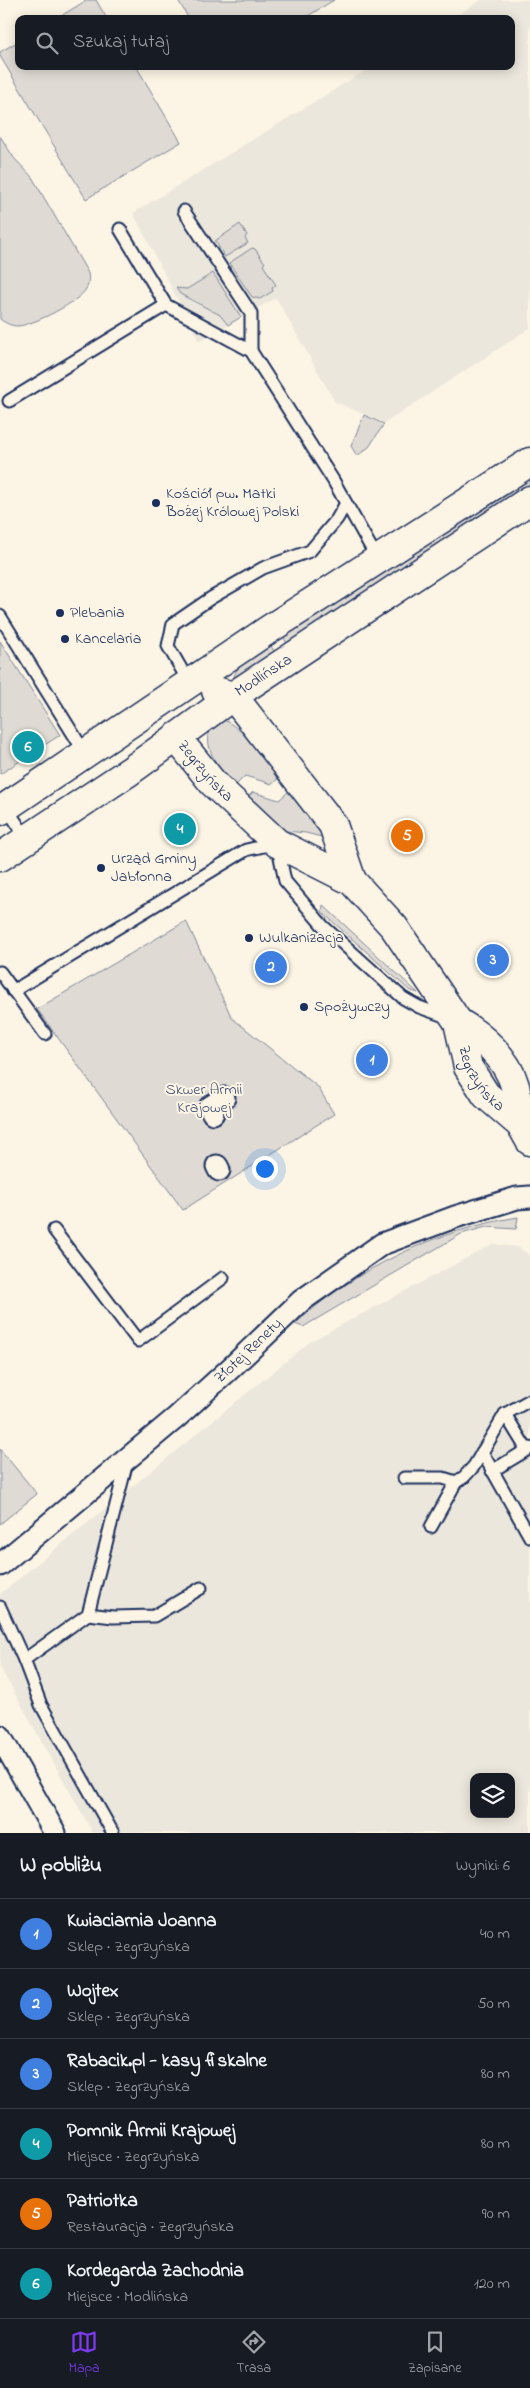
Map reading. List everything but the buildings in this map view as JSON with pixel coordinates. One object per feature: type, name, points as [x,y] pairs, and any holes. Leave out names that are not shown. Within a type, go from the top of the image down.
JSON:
[{"type":"main road","points":[[2,805],[86,753],[530,462]]},
{"type":"main road","name":"Modlińska","points":[[0,857],[233,696],[530,500]]},
{"type":"main road","points":[[190,684],[233,696]]},
{"type":"main road","name":"Zegrzyńska","points":[[190,684],[176,737],[213,783],[277,843],[352,881],[394,927],[458,1022],[474,1031],[492,1048],[507,1071],[515,1086],[526,1133]]},
{"type":"main road","name":"Zegrzyńska","points":[[233,696],[333,825],[352,881]]},
{"type":"street","name":"Złotej Renety","points":[[0,1566],[233,1366],[300,1301],[382,1244],[455,1216],[517,1198],[530,1197]]},
{"type":"street","points":[[0,1736],[55,1833]]},
{"type":"lane","points":[[184,211],[251,313],[251,351]]},
{"type":"lane","points":[[120,229],[166,305],[251,351],[333,480],[345,505],[354,516],[378,560]]},
{"type":"lane","points":[[9,401],[166,305]]},
{"type":"lane","points":[[190,684],[168,646],[173,624],[211,598],[263,568],[310,551],[337,519],[345,505]]},
{"type":"lane","points":[[0,616],[86,753]]},
{"type":"lane","points":[[2,805],[27,839]]},
{"type":"lane","points":[[13,991],[246,850],[277,843],[285,881],[323,926],[403,998],[419,1007],[458,1022]]},
{"type":"lane","points":[[0,972],[45,1034]]},
{"type":"lane","points":[[54,1230],[138,1341],[223,1278]]},
{"type":"lane","points":[[431,1527],[456,1482],[464,1477],[505,1414],[530,1400]]},
{"type":"lane","points":[[492,1470],[529,1449],[505,1414]]},
{"type":"lane","points":[[482,1452],[530,1537]]},
{"type":"lane","points":[[24,1660],[88,1614],[127,1458]]},
{"type":"lane","points":[[404,1478],[443,1478],[456,1482]]},
{"type":"lane","points":[[88,1614],[114,1617],[154,1616],[201,1588]]},
{"type":"lane","points":[[0,1607],[24,1660],[41,1705],[113,1833]]},
{"type":"shaded area","points":[[481,0],[530,0],[530,328],[385,423],[335,402],[276,298],[199,341],[133,213],[366,70],[515,70],[515,15],[457,15]]},
{"type":"shaded area","points":[[493,1244],[518,1247],[530,1256],[530,1833],[93,1833],[0,1667],[0,1594],[311,1341]]},
{"type":"green space","points":[[87,0],[96,0],[105,15],[63,15]]},
{"type":"green space","points":[[178,0],[334,0],[310,15],[187,15]]},
{"type":"green space","points":[[15,43],[15,70],[138,70],[181,142],[86,199],[0,56],[0,52]]},
{"type":"green space","points":[[0,136],[14,158],[32,177],[89,277],[86,289],[75,300],[34,322],[18,326],[8,324],[0,319]]},
{"type":"green space","points":[[240,224],[247,235],[245,238],[248,243],[225,257],[215,241]]},
{"type":"green space","points":[[252,248],[255,249],[265,263],[263,265],[276,285],[272,288],[273,291],[260,299],[252,297],[229,263]]},
{"type":"green space","points":[[213,273],[241,317],[228,325],[220,315],[180,294],[176,288],[187,289]]},
{"type":"green space","points":[[364,415],[384,424],[369,447],[357,456],[351,446]]},
{"type":"green space","points":[[530,476],[530,487],[288,646],[283,636]]},
{"type":"green space","points":[[0,641],[60,735],[0,774]]},
{"type":"green space","points":[[270,645],[278,656],[237,680],[234,676],[239,666]]},
{"type":"green space","points":[[220,718],[246,736],[279,778],[272,784],[245,776],[236,785],[229,778],[218,766],[209,744],[209,726]]},
{"type":"green space","points":[[289,791],[325,838],[306,833],[286,831],[248,797],[253,792],[279,800]]},
{"type":"green space","points":[[323,905],[418,993],[409,990],[322,912]]},
{"type":"green space","name":"Skwer Armii Krajowej","points":[[186,921],[232,1018],[318,1087],[334,1114],[183,1210],[37,1009]]},
{"type":"green space","points":[[518,1217],[516,1229],[486,1227],[461,1234],[303,1327],[295,1324],[344,1285],[399,1254],[457,1231]]},
{"type":"green space","points":[[0,1449],[37,1494],[0,1524]]},
{"type":"place","name":"Kościół pw. Matki Bożej Królowej Polski","points":[[156,503]]},
{"type":"place","name":"Plebania","points":[[60,613]]},
{"type":"place","name":"Kancelaria","points":[[65,639]]},
{"type":"place","name":"Kordegarda Zachodnia","points":[[28,747]]},
{"type":"place","name":"Pomnik Armii Krajowej","points":[[180,829]]},
{"type":"place","name":"Patriotka","points":[[407,836]]},
{"type":"place","name":"Urząd Gminy Jabłonna","points":[[101,868]]},
{"type":"place","name":"Wulkanizacja","points":[[249,938]]},
{"type":"place","name":"Rabacik.pl - kasy fiskalne","points":[[493,960]]},
{"type":"place","name":"Wojtex","points":[[271,967]]},
{"type":"place","name":"Spożywczy","points":[[304,1007]]},
{"type":"place","name":"Kwiaciarnia Joanna","points":[[372,1060]]}]
